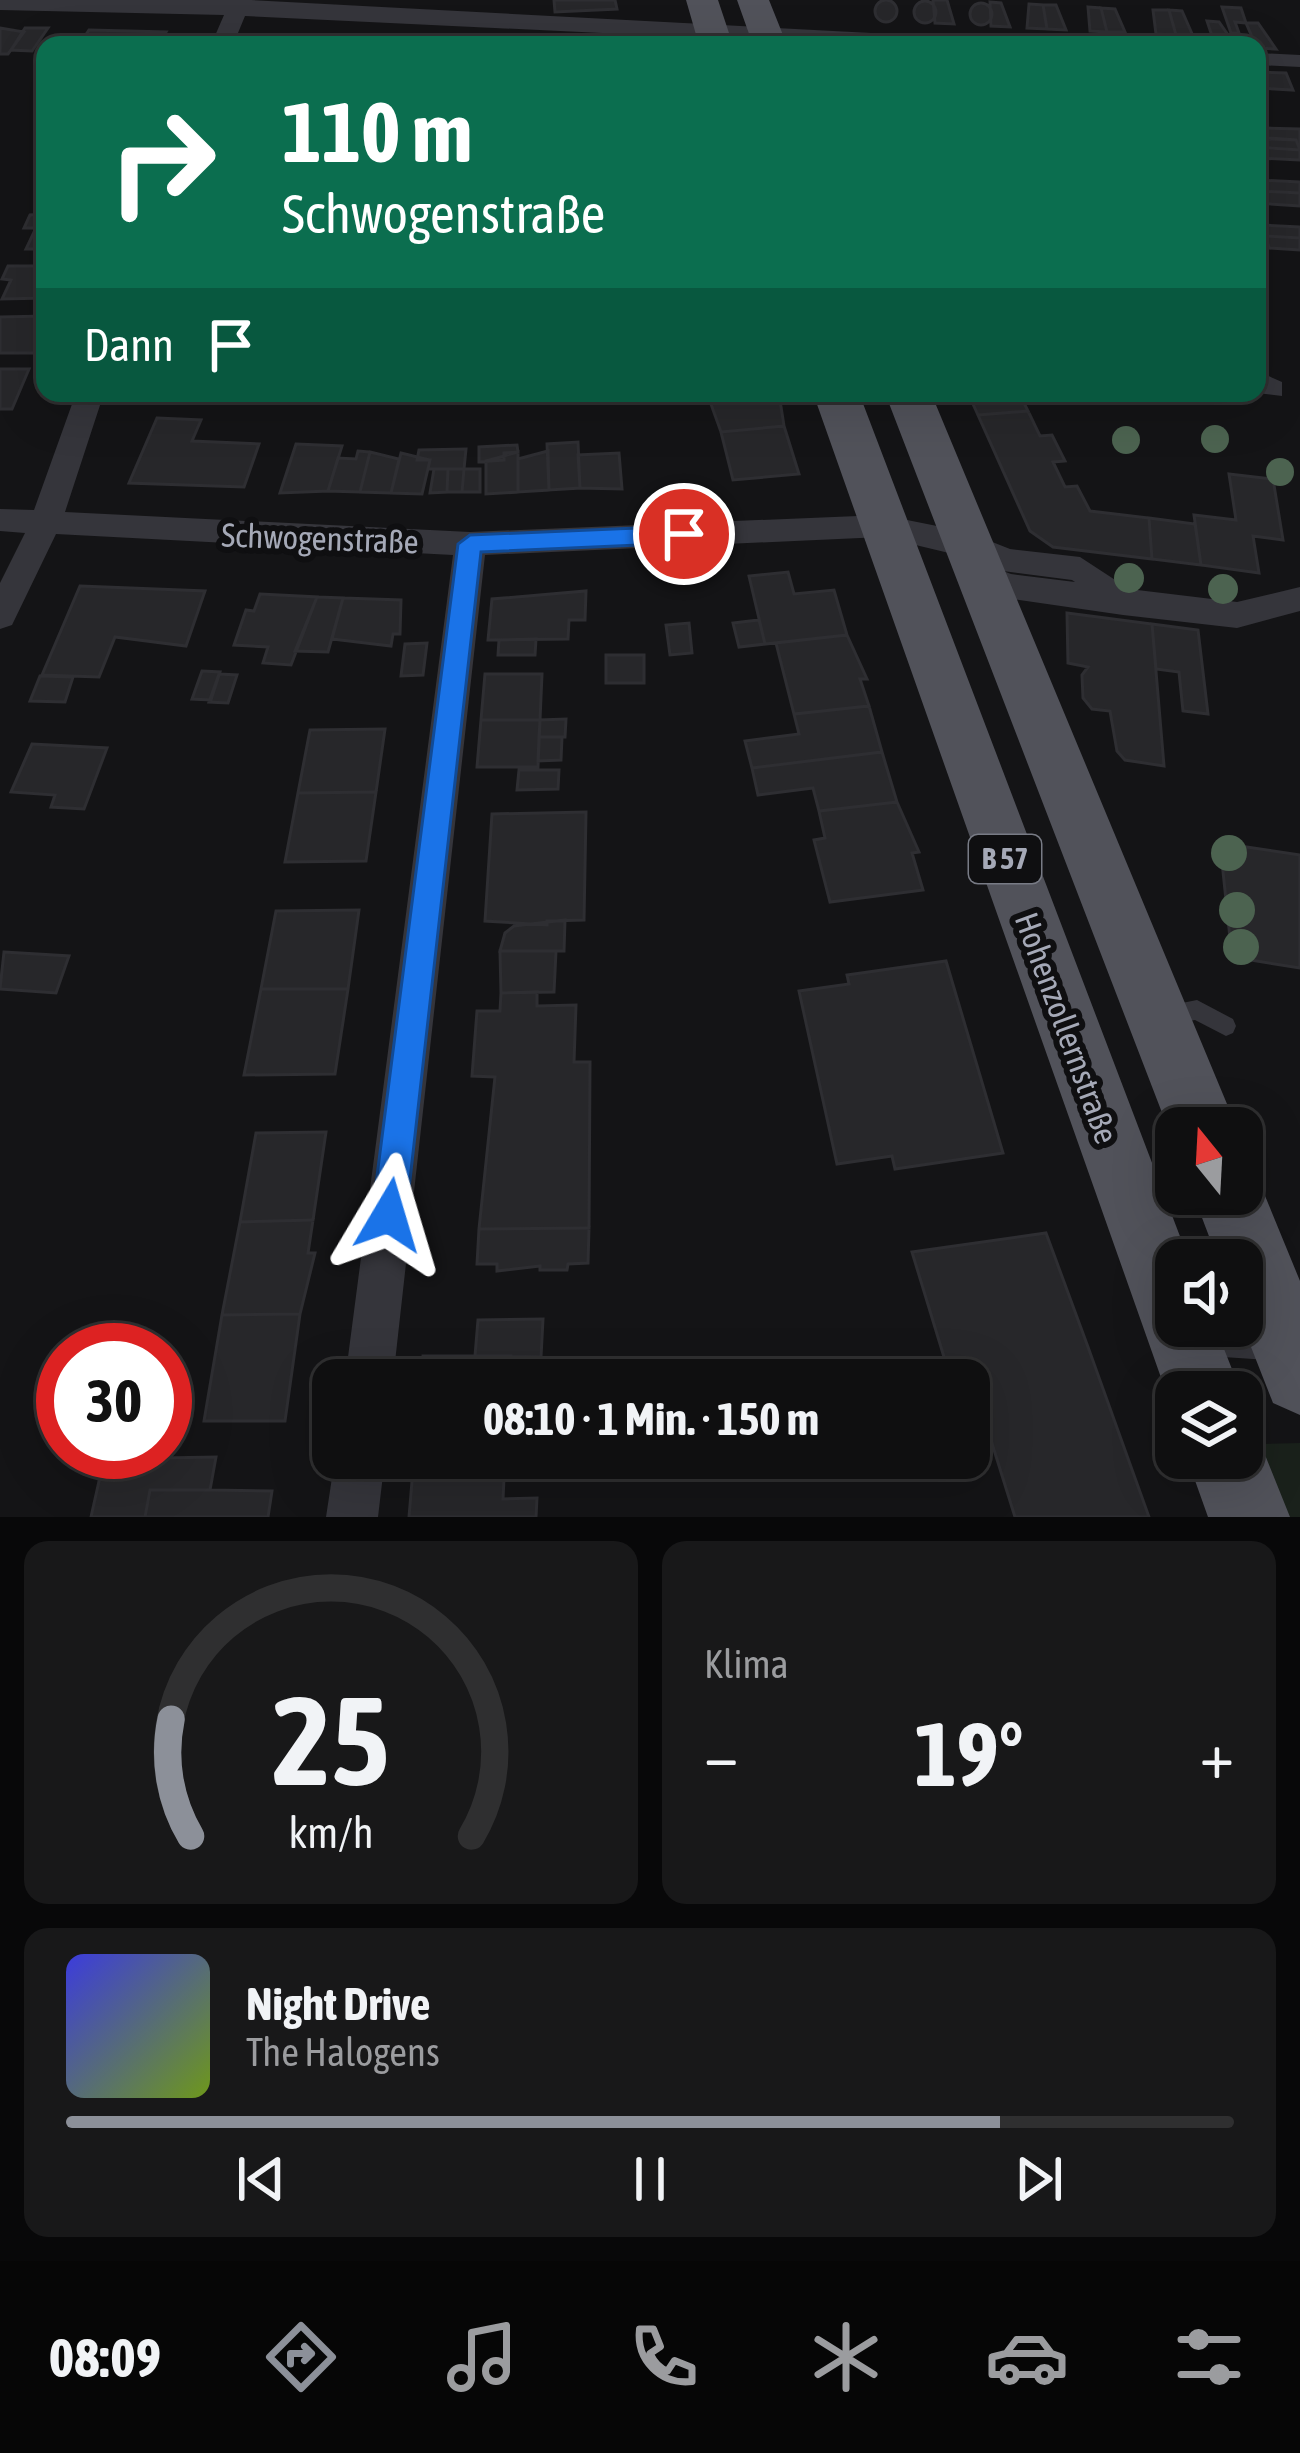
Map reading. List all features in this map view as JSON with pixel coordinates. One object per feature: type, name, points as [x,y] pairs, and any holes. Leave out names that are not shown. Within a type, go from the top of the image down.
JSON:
[{"type":"main road","points":[[702,0],[713,36]]},
{"type":"main road","points":[[752,0],[767,36]]},
{"type":"main road","name":"Hohenzollernstraße","points":[[839,402],[876,533],[1155,1269]]},
{"type":"main road","name":"B 57","points":[[911,402],[1194,1107]]},
{"type":"main road","points":[[1237,1215],[1295,1350]]},
{"type":"main road","points":[[1235,1479],[1249,1517]]},
{"type":"street","points":[[0,4],[238,5],[579,36]]},
{"type":"street","points":[[226,36],[238,5]]},
{"type":"street","points":[[1266,59],[1300,61]]},
{"type":"street","points":[[0,616],[46,522],[87,402]]},
{"type":"street","name":"Schwogenstraße","points":[[0,520],[470,544],[876,533],[972,558],[1006,586],[1237,615],[1300,599]]},
{"type":"street","points":[[372,1359],[470,544]]},
{"type":"street","points":[[1247,1347],[1295,1350]]},
{"type":"street","points":[[352,1517],[357,1479]]},
{"type":"lane","points":[[1159,1016],[1197,1010],[1226,1026]]},
{"type":"shaded area","points":[[1300,1443],[1300,1517],[1253,1517],[1246,1479],[1263,1479],[1263,1444]]},
{"type":"building","points":[[554,0],[615,0],[617,9],[555,12]]},
{"type":"building","points":[[886,0],[897,11],[886,22],[875,11]]},
{"type":"building","points":[[933,0],[947,0],[954,24],[935,23]]},
{"type":"building","points":[[925,1],[936,12],[925,23],[914,12]]},
{"type":"building","points":[[990,2],[1001,3],[1010,27],[991,26]]},
{"type":"building","points":[[981,3],[992,14],[981,25],[970,14]]},
{"type":"building","points":[[1029,4],[1043,5],[1047,29],[1027,28]]},
{"type":"building","points":[[1043,5],[1056,5],[1066,30],[1047,29]]},
{"type":"building","points":[[1088,7],[1101,8],[1107,32],[1090,31]]},
{"type":"building","points":[[1222,7],[1241,8],[1246,23],[1235,22],[1239,33],[1231,33]]},
{"type":"building","points":[[1101,8],[1115,9],[1125,32],[1107,32]]},
{"type":"building","points":[[1153,10],[1169,10],[1176,35],[1156,34]]},
{"type":"building","points":[[1169,10],[1182,11],[1193,36],[1176,35]]},
{"type":"building","points":[[1207,21],[1219,22],[1229,36],[1212,36]]},
{"type":"building","points":[[1246,23],[1258,23],[1276,49],[1266,48],[1266,36],[1252,36]]},
{"type":"building","points":[[0,28],[24,32],[8,54],[0,54]]},
{"type":"building","points":[[25,28],[48,28],[36,36],[32,51],[11,50]]},
{"type":"building","points":[[89,30],[166,32],[164,36],[85,36]]},
{"type":"building","points":[[1266,72],[1286,73],[1293,90],[1266,88]]},
{"type":"building","points":[[1266,128],[1300,129],[1300,150],[1296,140],[1268,139]]},
{"type":"building","points":[[1266,138],[1296,140],[1300,150],[1266,148]]},
{"type":"building","points":[[1266,148],[1300,150],[1300,160],[1266,158]]},
{"type":"building","points":[[1266,180],[1300,182],[1300,193],[1266,191]]},
{"type":"building","points":[[1266,191],[1300,193],[1300,206],[1266,204]]},
{"type":"building","points":[[30,215],[36,215],[36,228],[24,228]]},
{"type":"building","points":[[1266,225],[1300,227],[1300,238],[1266,236]]},
{"type":"building","points":[[36,228],[36,249],[26,249]]},
{"type":"building","points":[[1266,236],[1300,238],[1300,250],[1269,248]]},
{"type":"building","points":[[8,266],[36,266],[36,298],[2,299],[11,280],[2,279]]},
{"type":"building","points":[[36,316],[36,353],[0,353],[0,317]]},
{"type":"building","points":[[0,369],[29,369],[12,409],[0,409]]},
{"type":"building","points":[[710,402],[780,402],[784,426],[721,432]]},
{"type":"building","points":[[972,402],[1024,402],[1028,411],[978,415]]},
{"type":"building","points":[[1028,411],[1040,436],[1052,435],[1065,461],[1053,462],[1065,487],[1077,486],[1090,511],[1149,518],[1152,559],[1053,547],[1030,531],[978,415]]},
{"type":"building","points":[[157,418],[201,420],[192,441],[259,444],[244,487],[129,483]]},
{"type":"building","points":[[784,426],[799,474],[733,480],[721,432]]},
{"type":"building","points":[[578,442],[580,488],[549,490],[547,444]]},
{"type":"building","points":[[296,444],[342,446],[328,491],[280,493]]},
{"type":"building","points":[[517,445],[518,452],[504,453],[504,460],[479,462],[479,447]]},
{"type":"building","points":[[466,449],[464,469],[428,469],[430,460],[417,460],[419,450]]},
{"type":"building","points":[[358,451],[370,452],[360,492],[328,491],[338,458],[356,459]]},
{"type":"building","points":[[548,451],[549,490],[518,492],[518,459]]},
{"type":"building","points":[[370,452],[399,459],[391,493],[360,492]]},
{"type":"building","points":[[518,452],[518,492],[486,494],[486,461]]},
{"type":"building","points":[[401,453],[430,460],[422,494],[391,493]]},
{"type":"building","points":[[619,453],[622,489],[580,488],[578,455]]},
{"type":"building","points":[[434,469],[448,469],[447,492],[430,493]]},
{"type":"building","points":[[448,469],[464,469],[462,492],[447,492]]},
{"type":"building","points":[[464,469],[480,469],[480,492],[462,492]]},
{"type":"building","points":[[1229,474],[1273,479],[1283,540],[1253,536],[1259,573],[1201,565],[1194,515],[1236,520]]},
{"type":"building","points":[[1149,518],[1195,524],[1201,565],[1152,559]]},
{"type":"building","points":[[788,572],[794,594],[834,590],[847,635],[765,644],[749,576]]},
{"type":"building","points":[[80,586],[205,591],[186,646],[115,637],[99,677],[42,675]]},
{"type":"building","points":[[586,591],[585,620],[569,620],[568,639],[488,640],[492,599]]},
{"type":"building","points":[[260,594],[317,597],[291,665],[263,663],[268,647],[234,645],[246,610],[254,611]]},
{"type":"building","points":[[317,597],[343,598],[328,652],[295,651]]},
{"type":"building","points":[[343,598],[401,600],[400,634],[393,634],[391,646],[332,639]]},
{"type":"building","points":[[1067,613],[1152,624],[1164,766],[1125,760],[1117,751],[1110,711],[1092,709],[1083,698],[1082,675],[1088,667],[1068,663]]},
{"type":"building","points":[[759,620],[765,644],[739,647],[733,623]]},
{"type":"building","points":[[689,623],[692,653],[670,655],[666,625]]},
{"type":"building","points":[[1152,624],[1198,630],[1208,714],[1183,711],[1179,672],[1156,669]]},
{"type":"building","points":[[847,635],[867,679],[860,679],[869,706],[794,714],[776,643]]},
{"type":"building","points":[[536,639],[535,655],[498,655],[499,640]]},
{"type":"building","points":[[427,643],[423,675],[401,676],[405,644]]},
{"type":"building","points":[[606,655],[644,655],[644,683],[606,683]]},
{"type":"building","points":[[202,671],[220,672],[211,700],[192,699]]},
{"type":"building","points":[[219,674],[237,675],[228,703],[209,702]]},
{"type":"building","points":[[485,674],[542,674],[540,720],[481,720]]},
{"type":"building","points":[[40,676],[73,677],[65,702],[30,701]]},
{"type":"building","points":[[869,706],[882,752],[752,768],[745,741],[799,734],[794,714]]},
{"type":"building","points":[[566,719],[565,737],[539,737],[540,720]]},
{"type":"building","points":[[481,720],[540,720],[538,767],[477,767]]},
{"type":"building","points":[[385,729],[376,792],[298,793],[310,730]]},
{"type":"building","points":[[539,737],[562,737],[561,760],[538,761]]},
{"type":"building","points":[[32,744],[107,748],[84,809],[51,807],[55,795],[11,792]]},
{"type":"building","points":[[882,752],[897,802],[819,811],[813,788],[758,795],[752,768]]},
{"type":"building","points":[[519,770],[559,770],[558,789],[517,790]]},
{"type":"building","points":[[376,792],[366,861],[285,862],[298,793]]},
{"type":"building","points":[[897,802],[919,852],[912,853],[923,890],[830,902],[814,840],[825,838],[819,811]]},
{"type":"building","points":[[586,812],[584,920],[547,921],[547,925],[485,921],[492,814]]},
{"type":"building","points":[[1220,843],[1300,855],[1300,968],[1232,957]]},
{"type":"building","points":[[359,910],[348,989],[261,989],[276,911]]},
{"type":"building","points":[[565,920],[564,951],[500,951],[505,933],[514,926]]},
{"type":"building","points":[[500,951],[556,951],[554,992],[501,993]]},
{"type":"building","points":[[4,952],[69,956],[56,993],[0,989]]},
{"type":"building","points":[[946,961],[1003,1153],[895,1169],[892,1156],[837,1164],[799,991],[849,984],[847,975]]},
{"type":"building","points":[[261,989],[348,989],[335,1074],[244,1075]]},
{"type":"building","points":[[537,992],[537,1006],[576,1005],[574,1062],[590,1062],[589,1228],[479,1229],[495,1077],[472,1076],[477,1011],[500,1011],[501,993]]},
{"type":"building","points":[[326,1132],[313,1220],[240,1222],[256,1133]]},
{"type":"building","points":[[313,1220],[308,1253],[315,1253],[300,1314],[222,1315],[240,1222]]},
{"type":"building","points":[[589,1228],[588,1263],[568,1264],[567,1270],[540,1270],[540,1266],[497,1271],[497,1264],[477,1264],[479,1229]]},
{"type":"building","points":[[1046,1233],[1149,1517],[1015,1517],[990,1437],[990,1359],[945,1359],[912,1252]]},
{"type":"building","points":[[300,1314],[285,1421],[204,1421],[222,1315]]},
{"type":"building","points":[[543,1319],[541,1357],[475,1356],[478,1320]]},
{"type":"building","points":[[423,1356],[511,1356],[511,1359]]},
{"type":"building","points":[[192,1457],[216,1457],[210,1490],[150,1490],[145,1517],[91,1517],[100,1479],[192,1479]]},
{"type":"building","points":[[412,1479],[504,1479],[503,1499],[537,1498],[536,1517],[409,1517]]},
{"type":"building","points":[[150,1490],[272,1491],[268,1517],[145,1517]]},
{"type":"route","points":[[389,1215],[470,544],[684,534]]}]
